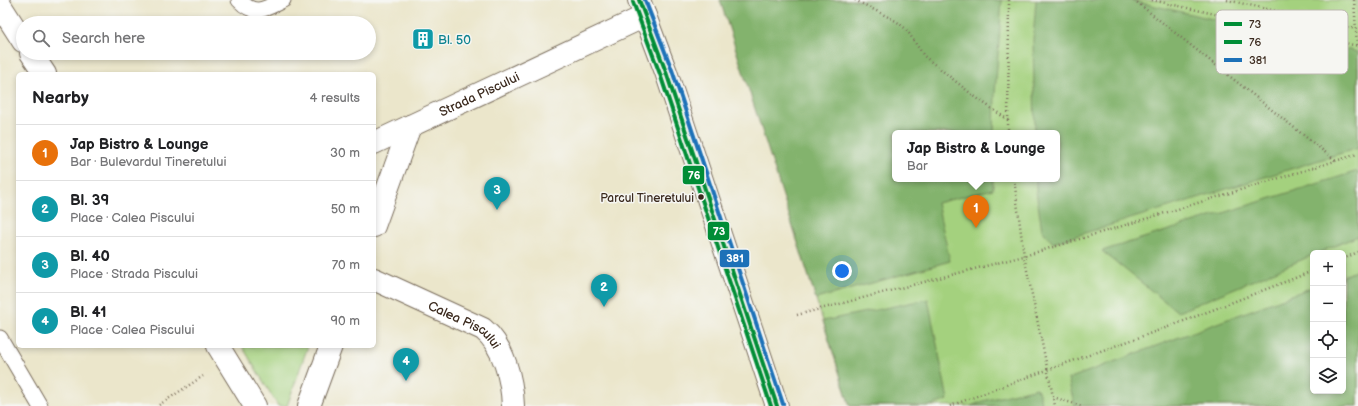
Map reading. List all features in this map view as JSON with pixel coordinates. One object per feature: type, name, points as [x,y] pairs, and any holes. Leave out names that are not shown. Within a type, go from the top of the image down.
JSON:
[{"type":"street","points":[[0,5],[16,30]]},
{"type":"street","points":[[642,8],[666,72],[777,406]]},
{"type":"street","name":"Strada Piscului","points":[[376,142],[642,8]]},
{"type":"street","points":[[36,60],[44,72]]},
{"type":"street","points":[[376,220],[410,126]]},
{"type":"street","name":"Calea Piscului","points":[[376,280],[487,332],[498,346],[506,366],[511,386],[513,406]]},
{"type":"street","points":[[309,406],[330,348]]},
{"type":"street","points":[[223,353],[255,406]]},
{"type":"lane","points":[[239,0],[250,10],[259,10],[283,0]]},
{"type":"lane","points":[[0,338],[40,406]]},
{"type":"path","points":[[855,0],[896,21],[906,30],[924,56],[974,96],[1008,120]]},
{"type":"path","points":[[1008,130],[1009,0]]},
{"type":"path","points":[[1134,0],[1216,65]]},
{"type":"path","points":[[1152,0],[1216,14]]},
{"type":"path","points":[[1227,0],[1270,10]]},
{"type":"path","points":[[1348,44],[1358,46],[1354,0]]},
{"type":"path","points":[[1348,28],[1356,30]]},
{"type":"path","points":[[1227,74],[1337,161]]},
{"type":"path","points":[[797,315],[1024,256],[1358,154]]},
{"type":"path","points":[[1014,182],[1024,256],[1055,406]]},
{"type":"path","points":[[1346,258],[1358,252]]},
{"type":"path","points":[[950,406],[1171,326],[1310,272]]},
{"type":"path","points":[[158,405],[223,353]]},
{"type":"path","points":[[1052,397],[1081,406]]},
{"type":"green space","points":[[720,0],[1358,0],[1358,406],[850,406]]},
{"type":"green space","points":[[720,0],[1002,0],[995,94],[994,130],[892,130],[892,182],[993,182],[993,189],[937,203],[950,261],[816,299]]},
{"type":"green space","points":[[1036,0],[1129,0],[1216,20],[1216,74],[1348,74],[1348,50],[1358,52],[1358,148],[1053,243],[1042,230],[1036,182],[1060,182],[1060,130],[1035,130],[1033,40]]},
{"type":"green space","points":[[1358,171],[1358,236],[1325,250],[1310,250],[1310,256],[1178,312],[1102,251]]},
{"type":"green space","points":[[1358,270],[1358,406],[1075,406],[1068,379],[1310,288],[1310,394],[1346,394],[1346,275]]},
{"type":"green space","points":[[928,299],[948,400],[930,406],[850,406],[823,321]]},
{"type":"green space","points":[[243,348],[307,348],[287,406],[278,406]]},
{"type":"green space","points":[[1037,388],[1043,406],[971,406],[983,401]]},
{"type":"transit line","name":"73","points":[[639,0],[666,72],[777,406]]},
{"type":"transit line","name":"381","points":[[645,0],[672,70],[783,404]]},
{"type":"transit line","name":"76","points":[[633,2],[660,74],[771,406]]},
{"type":"place","name":"Bl. 50","points":[[423,39]]},
{"type":"place","name":"Parcul Tineretului","points":[[701,197]]},
{"type":"place","name":"Bl. 40","points":[[497,210]]},
{"type":"place","name":"Jap Bistro & Lounge","points":[[976,228]]},
{"type":"place","name":"Bl. 39","points":[[604,307]]},
{"type":"place","name":"Bl. 41","points":[[406,381]]}]
